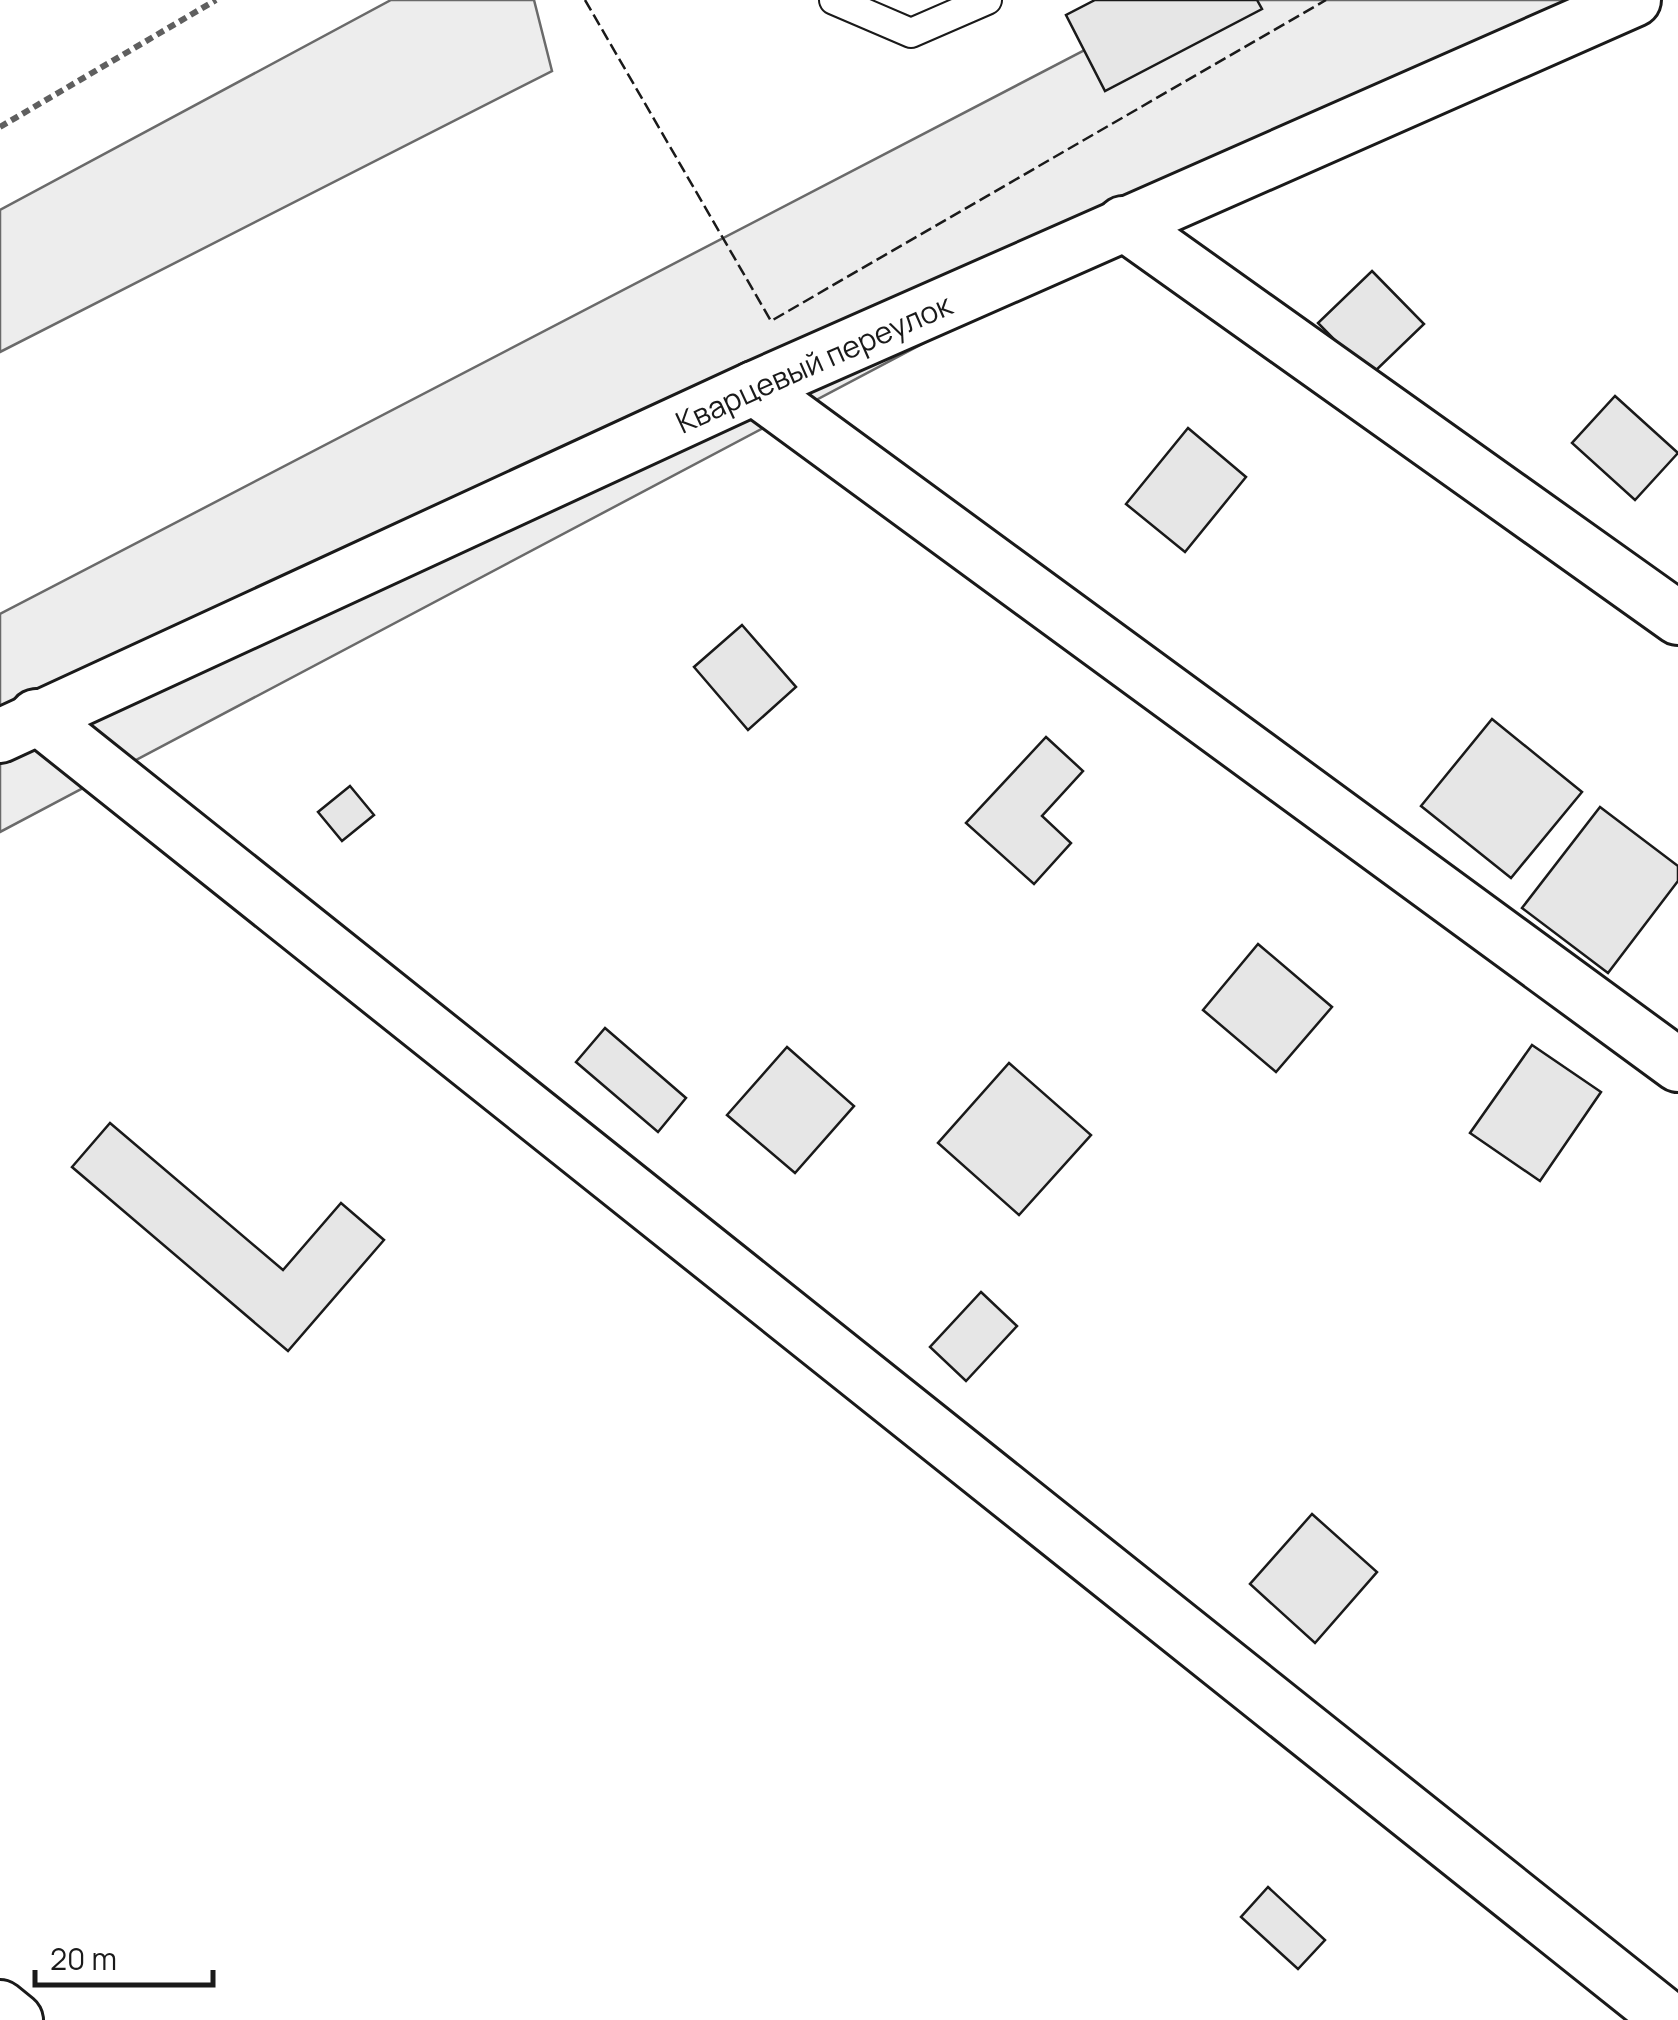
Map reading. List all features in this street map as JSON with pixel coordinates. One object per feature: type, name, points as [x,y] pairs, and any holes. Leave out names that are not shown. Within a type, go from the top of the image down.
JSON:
[{"type":"street","name":"Кварцевый переулок","points":[[18,726],[754,388],[1634,0]]},
{"type":"street","points":[[1123,223],[1678,618]]},
{"type":"street","points":[[754,388],[1678,1066]]},
{"type":"street","points":[[18,726],[1670,2020]]},
{"type":"street","points":[[0,2007],[16,2020]]},
{"type":"lane","points":[[834,0],[911,32],[986,0]]},
{"type":"path","points":[[0,127],[216,0]]},
{"type":"shaded area","points":[[391,0],[534,0],[552,71],[0,352],[0,210]]},
{"type":"shaded area","points":[[1181,0],[1572,0],[0,832],[0,614]]},
{"type":"building","points":[[1095,0],[1257,0],[1262,9],[1105,91],[1066,15]]},
{"type":"building","points":[[1372,271],[1424,324],[1370,376],[1318,323]]},
{"type":"building","points":[[1615,396],[1678,453],[1635,500],[1572,443]]},
{"type":"building","points":[[1188,428],[1246,477],[1185,552],[1126,504]]},
{"type":"building","points":[[742,625],[796,687],[748,730],[694,667]]},
{"type":"building","points":[[1492,719],[1582,792],[1511,878],[1421,806]]},
{"type":"building","points":[[1046,737],[1083,771],[1042,816],[1071,843],[1034,884],[966,823]]},
{"type":"building","points":[[350,786],[374,815],[342,841],[318,812]]},
{"type":"building","points":[[1600,807],[1678,866],[1678,881],[1608,973],[1522,908]]},
{"type":"building","points":[[1258,944],[1332,1007],[1276,1072],[1203,1010]]},
{"type":"building","points":[[605,1028],[686,1098],[658,1132],[576,1062]]},
{"type":"building","points":[[1532,1045],[1601,1092],[1540,1181],[1470,1133]]},
{"type":"building","points":[[787,1047],[854,1106],[795,1173],[727,1115]]},
{"type":"building","points":[[1009,1063],[1091,1135],[1019,1215],[938,1143]]},
{"type":"building","points":[[110,1123],[283,1270],[341,1203],[384,1240],[288,1351],[72,1167]]},
{"type":"building","points":[[981,1292],[1017,1326],[966,1381],[930,1347]]},
{"type":"building","points":[[1312,1514],[1377,1572],[1315,1643],[1250,1584]]},
{"type":"building","points":[[1268,1887],[1325,1940],[1298,1969],[1241,1917]]},
{"type":"fence","points":[[585,0],[771,321],[1326,0]]}]
